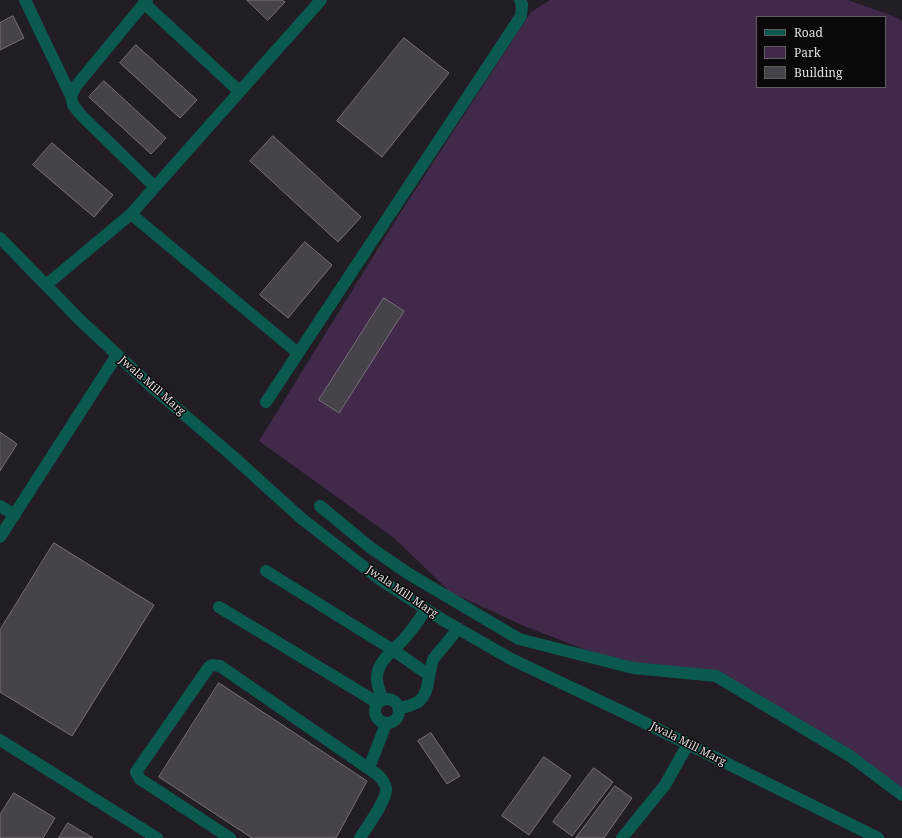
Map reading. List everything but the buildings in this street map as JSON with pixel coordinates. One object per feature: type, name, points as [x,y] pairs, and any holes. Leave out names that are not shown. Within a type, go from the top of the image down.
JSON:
[{"type":"street","points":[[25,0],[74,105],[81,114],[156,187]]},
{"type":"street","points":[[46,286],[131,214],[320,0]]},
{"type":"street","points":[[266,402],[521,16],[522,4],[520,0]]},
{"type":"street","points":[[71,96],[76,86],[145,1],[239,91]]},
{"type":"street","points":[[131,214],[298,353]]},
{"type":"street","name":"Jwala Mill Marg","points":[[0,238],[46,286],[117,355],[301,518],[382,581],[426,610],[511,659],[878,838]]},
{"type":"street","points":[[0,537],[117,355]]},
{"type":"street","points":[[0,506],[15,515]]},
{"type":"street","points":[[320,506],[371,548],[409,574],[520,639],[633,668],[716,676],[850,756],[902,795]]},
{"type":"street","points":[[266,571],[393,650],[429,675]]},
{"type":"street","points":[[219,607],[380,702]]},
{"type":"street","points":[[380,702],[377,675],[381,665],[426,610]]},
{"type":"street","points":[[399,708],[417,703],[422,698],[426,690],[431,663],[458,629]]},
{"type":"street","points":[[230,838],[140,779],[136,772],[212,664],[220,666],[378,775],[383,781],[386,790],[384,799],[360,838]]},
{"type":"street","points":[[389,699],[395,702],[400,713],[398,719],[392,723],[386,724],[380,721],[376,716],[375,710],[380,702],[389,699]]},
{"type":"street","points":[[369,768],[386,724]]},
{"type":"street","points":[[0,740],[157,838]]},
{"type":"street","points":[[622,838],[665,785],[688,744]]},
{"type":"green space","points":[[550,0],[848,0],[896,17],[902,21],[902,795],[716,676],[633,668],[524,626],[450,592],[394,538],[259,441],[397,218],[531,12]]}]
